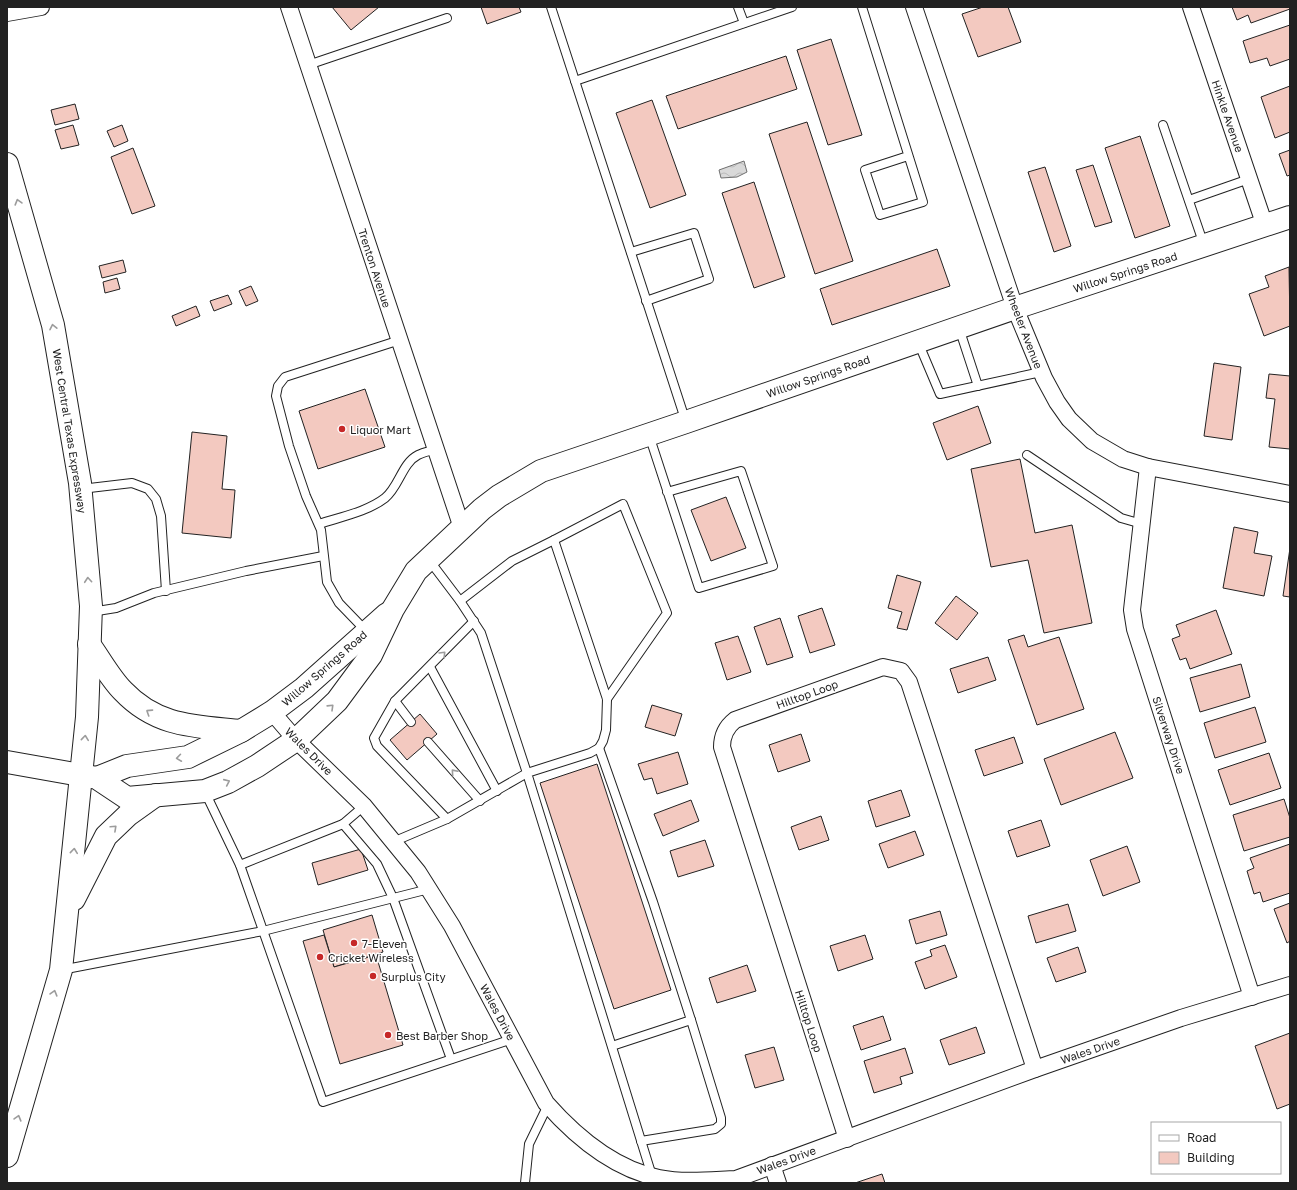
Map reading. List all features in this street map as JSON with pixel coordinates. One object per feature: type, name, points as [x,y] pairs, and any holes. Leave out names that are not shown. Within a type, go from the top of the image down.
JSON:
[{"type":"street","points":[[7,13],[40,7]]},
{"type":"street","name":"Trenton Avenue","points":[[289,7],[462,528]]},
{"type":"street","name":"Wheeler Avenue","points":[[914,7],[1015,308],[1041,372],[1061,408],[1069,419],[1092,441],[1123,459],[1148,467],[1290,494]]},
{"type":"street","name":"Hinkle Avenue","points":[[1191,7],[1265,226]]},
{"type":"street","name":"West Central Texas Expressway","points":[[7,164],[53,325],[80,489],[90,612],[87,717],[89,777],[68,910],[61,970],[7,1156]]},
{"type":"street","name":"Willow Springs Road","points":[[89,777],[127,798],[205,791],[228,782],[257,766],[296,740],[337,701],[371,655],[393,609],[416,571],[499,496],[541,471],[1015,308],[1290,217]]},
{"type":"street","name":"Silverway Drive","points":[[1148,467],[1132,610],[1135,630],[1252,997]]},
{"type":"street","name":"Willow Springs Road","points":[[89,777],[127,766],[188,757],[241,731],[272,712],[304,688],[366,631],[393,609]]},
{"type":"street","points":[[89,644],[122,691],[151,714],[181,725],[241,731]]},
{"type":"street","name":"Hilltop Loop","points":[[847,1138],[722,747],[722,737],[729,724],[736,720],[883,667],[901,671],[909,682],[1035,1069]]},
{"type":"street","name":"Wales Drive","points":[[272,712],[296,740],[364,806],[395,841],[430,889],[452,926],[548,1106],[604,1156],[642,1174],[659,1179],[736,1179],[1035,1069],[1181,1018],[1290,985]]},
{"type":"street","points":[[7,762],[89,777]]},
{"type":"street","points":[[68,910],[106,836],[128,815],[156,795]]},
{"type":"street","points":[[772,1165],[778,1183]]},
{"type":"lane","points":[[551,7],[686,422]]},
{"type":"lane","points":[[738,7],[744,23]]},
{"type":"lane","points":[[575,81],[790,7]]},
{"type":"lane","points":[[862,7],[923,202],[880,215],[865,170],[908,156]]},
{"type":"lane","points":[[308,65],[447,18]]},
{"type":"lane","points":[[1163,125],[1204,246]]},
{"type":"lane","points":[[1189,200],[1249,180]]},
{"type":"lane","points":[[631,252],[694,233],[709,279],[646,301]]},
{"type":"lane","points":[[959,327],[978,386]]},
{"type":"lane","points":[[366,631],[332,595],[327,582],[323,556],[323,539],[319,524],[306,496],[289,446],[276,396],[278,386],[285,377],[400,340]]},
{"type":"lane","points":[[917,342],[940,394],[1041,372]]},
{"type":"lane","points":[[648,434],[667,492],[699,588],[773,566],[741,471],[667,492]]},
{"type":"lane","points":[[319,524],[365,508],[384,499],[394,489],[403,470],[414,458],[418,455],[436,449]]},
{"type":"lane","points":[[1027,454],[1121,518],[1142,524]]},
{"type":"lane","points":[[80,489],[132,483],[148,489],[156,498],[161,516],[166,591]]},
{"type":"lane","points":[[460,601],[512,562],[623,504],[666,613],[607,699]]},
{"type":"lane","points":[[395,841],[447,819],[527,773],[590,753],[599,748],[603,741],[606,730],[607,699],[554,540]]},
{"type":"lane","points":[[90,612],[116,608],[154,593],[246,571],[323,556]]},
{"type":"lane","points":[[428,560],[474,621],[487,648],[641,1141],[659,1179]]},
{"type":"lane","points":[[447,819],[375,742],[374,738],[377,728],[395,701],[474,621]]},
{"type":"lane","points":[[430,667],[497,791]]},
{"type":"lane","points":[[395,701],[411,722]]},
{"type":"lane","points":[[428,742],[480,801]]},
{"type":"lane","points":[[599,748],[653,902],[721,1118],[721,1124],[715,1129],[641,1141]]},
{"type":"lane","points":[[205,791],[240,865],[323,1102],[512,1039]]},
{"type":"lane","points":[[240,865],[343,824],[364,806]]},
{"type":"lane","points":[[343,824],[377,864],[393,898],[451,1059]]},
{"type":"lane","points":[[61,970],[263,932],[430,889]]},
{"type":"lane","points":[[612,1046],[691,1020]]},
{"type":"lane","points":[[525,1183],[529,1144],[548,1106]]},
{"type":"water","points":[[744,161],[747,172],[737,177],[721,178],[719,170]]},
{"type":"building","points":[[332,7],[379,7],[351,30]]},
{"type":"building","points":[[481,7],[519,7],[521,12],[487,24]]},
{"type":"building","points":[[983,7],[1008,7],[1021,42],[978,57],[962,14]]},
{"type":"building","points":[[1232,7],[1290,7],[1290,9],[1251,23],[1248,15],[1237,20]]},
{"type":"building","points":[[1290,25],[1290,59],[1270,66],[1267,58],[1250,63],[1243,41]]},
{"type":"building","points":[[831,39],[862,135],[828,145],[797,50]]},
{"type":"building","points":[[786,56],[797,89],[678,129],[666,96]]},
{"type":"building","points":[[1290,86],[1290,132],[1275,138],[1261,97]]},
{"type":"building","points":[[652,100],[686,195],[650,208],[616,113]]},
{"type":"building","points":[[75,104],[79,119],[55,125],[51,110]]},
{"type":"building","points":[[807,122],[853,261],[815,274],[769,134]]},
{"type":"building","points":[[73,125],[79,145],[61,149],[55,130]]},
{"type":"building","points":[[122,125],[128,141],[114,147],[107,131]]},
{"type":"building","points":[[1140,136],[1170,226],[1135,238],[1105,148]]},
{"type":"building","points":[[133,148],[155,206],[132,214],[111,157]]},
{"type":"building","points":[[1290,150],[1290,175],[1287,176],[1279,154]]},
{"type":"building","points":[[1093,165],[1112,222],[1095,227],[1076,170]]},
{"type":"building","points":[[1045,167],[1071,246],[1054,252],[1028,172]]},
{"type":"building","points":[[754,182],[785,277],[754,288],[722,193]]},
{"type":"building","points":[[937,249],[950,286],[832,325],[820,289]]},
{"type":"building","points":[[123,260],[126,272],[102,278],[99,266]]},
{"type":"building","points":[[1289,267],[1290,326],[1264,336],[1249,294],[1269,287],[1265,276]]},
{"type":"building","points":[[117,278],[120,289],[105,293],[103,282]]},
{"type":"building","points":[[251,286],[258,301],[246,306],[239,291]]},
{"type":"building","points":[[228,295],[232,304],[214,311],[210,301]]},
{"type":"building","points":[[196,306],[200,316],[176,326],[172,316]]},
{"type":"building","points":[[1214,363],[1241,367],[1232,440],[1204,436]]},
{"type":"building","points":[[1269,374],[1290,376],[1290,449],[1269,447],[1275,399],[1266,398]]},
{"type":"building","name":"Liquor Mart","points":[[365,389],[385,447],[318,469],[299,411]]},
{"type":"building","points":[[978,406],[991,443],[947,460],[933,423]]},
{"type":"building","points":[[192,432],[227,436],[222,489],[235,490],[231,538],[182,533]]},
{"type":"building","points":[[1020,459],[1035,533],[1072,525],[1092,623],[1044,633],[1028,560],[991,567],[971,469]]},
{"type":"building","points":[[726,497],[746,548],[711,561],[691,510]]},
{"type":"building","points":[[1234,527],[1258,532],[1254,553],[1272,556],[1264,596],[1223,588]]},
{"type":"building","points":[[1290,548],[1290,597],[1283,596]]},
{"type":"building","points":[[897,575],[921,582],[907,630],[897,628],[902,612],[888,608]]},
{"type":"building","points":[[956,596],[978,613],[957,640],[935,623]]},
{"type":"building","points":[[822,608],[835,645],[810,653],[798,616]]},
{"type":"building","points":[[1216,610],[1232,654],[1190,669],[1186,658],[1180,660],[1172,639],[1180,636],[1176,625]]},
{"type":"building","points":[[780,618],[793,657],[767,665],[754,627]]},
{"type":"building","points":[[1024,635],[1028,647],[1059,637],[1084,709],[1037,725],[1008,640]]},
{"type":"building","points":[[738,636],[751,672],[727,680],[715,643]]},
{"type":"building","points":[[988,657],[996,680],[958,693],[950,669]]},
{"type":"building","points":[[1241,664],[1250,697],[1200,712],[1190,678]]},
{"type":"building","points":[[652,705],[682,714],[675,736],[645,727]]},
{"type":"building","points":[[1255,707],[1266,742],[1215,758],[1204,723]]},
{"type":"building","points":[[420,714],[437,734],[407,760],[390,740]]},
{"type":"building","points":[[1115,732],[1133,778],[1061,805],[1044,759]]},
{"type":"building","points":[[801,734],[810,761],[778,772],[769,745]]},
{"type":"building","points":[[1014,737],[1023,763],[984,776],[975,750]]},
{"type":"building","points":[[678,752],[688,784],[657,794],[652,778],[644,780],[638,764]]},
{"type":"building","points":[[1269,753],[1281,788],[1230,805],[1218,770]]},
{"type":"building","points":[[597,764],[671,990],[614,1009],[540,783]]},
{"type":"building","points":[[901,790],[910,816],[876,827],[868,801]]},
{"type":"building","points":[[1284,799],[1290,818],[1290,837],[1244,851],[1233,815]]},
{"type":"building","points":[[691,800],[699,821],[663,836],[654,814]]},
{"type":"building","points":[[821,816],[829,840],[799,850],[791,827]]},
{"type":"building","points":[[1041,820],[1050,846],[1017,857],[1008,831]]},
{"type":"building","points":[[915,831],[924,855],[888,868],[879,844]]},
{"type":"building","points":[[705,840],[714,866],[678,877],[670,851]]},
{"type":"building","points":[[1290,844],[1290,893],[1263,902],[1260,892],[1254,894],[1247,871],[1254,868],[1250,858]]},
{"type":"building","points":[[1127,846],[1140,882],[1103,896],[1090,860]]},
{"type":"building","points":[[361,849],[368,870],[318,885],[312,863]]},
{"type":"building","points":[[1290,903],[1290,941],[1287,943],[1274,909]]},
{"type":"building","points":[[1068,904],[1076,931],[1036,943],[1028,916]]},
{"type":"building","points":[[940,911],[947,935],[916,944],[909,920]]},
{"type":"building","name":"7-Eleven","points":[[372,915],[383,952],[334,967],[323,930]]},
{"type":"building","points":[[324,935],[334,967],[376,955],[403,1045],[340,1064],[303,941]]},
{"type":"building","points":[[865,935],[873,959],[838,971],[830,946]]},
{"type":"building","points":[[945,945],[957,977],[925,989],[915,962],[932,956],[930,950]]},
{"type":"building","points":[[1078,947],[1086,972],[1056,982],[1047,958]]},
{"type":"building","points":[[747,965],[756,991],[717,1003],[709,978]]},
{"type":"building","points":[[883,1016],[891,1040],[861,1050],[853,1026]]},
{"type":"building","points":[[976,1027],[985,1053],[949,1065],[940,1040]]},
{"type":"building","points":[[1290,1033],[1290,1104],[1277,1109],[1255,1046]]},
{"type":"building","points":[[774,1047],[784,1080],[755,1088],[745,1055]]},
{"type":"building","points":[[905,1048],[913,1073],[900,1077],[902,1084],[874,1093],[864,1061]]},
{"type":"building","points":[[882,1174],[885,1183],[855,1183]]},
{"type":"place","name":"Liquor Mart","points":[[342,429]]},
{"type":"place","name":"7-Eleven","points":[[354,943]]},
{"type":"place","name":"Cricket Wireless","points":[[320,957]]},
{"type":"place","name":"Surplus City","points":[[373,976]]},
{"type":"place","name":"Best Barber Shop","points":[[388,1035]]}]
